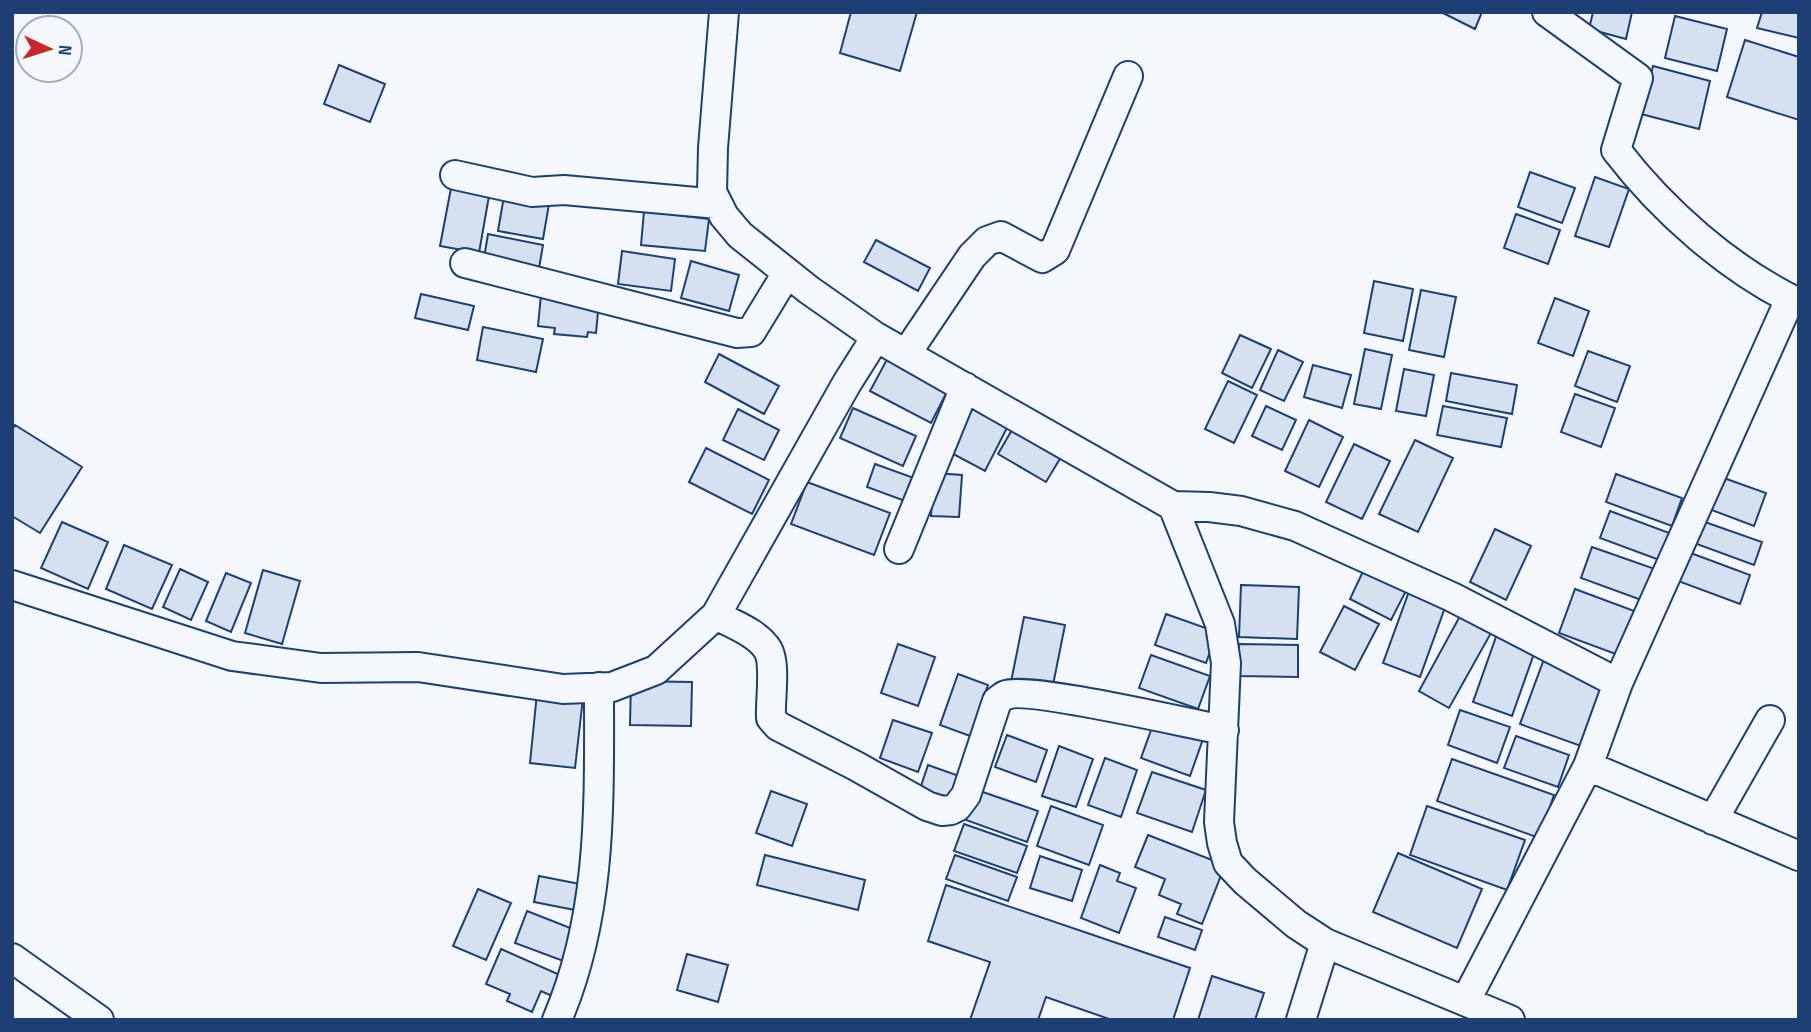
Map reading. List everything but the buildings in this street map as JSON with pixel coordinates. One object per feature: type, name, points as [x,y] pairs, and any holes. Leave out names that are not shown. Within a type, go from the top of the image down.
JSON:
[{"type":"street","points":[[724,12],[712,192],[724,216],[740,235],[787,273],[876,337],[1173,506],[1241,511],[1295,526],[1452,597],[1618,683]]},
{"type":"street","points":[[1466,1000],[1588,766],[1618,683],[1795,301],[1731,262],[1666,209],[1630,168],[1616,150],[1638,78],[1561,17]]},
{"type":"street","points":[[906,354],[972,256],[986,241],[1001,236],[1042,258],[1055,250],[1128,76]]},
{"type":"street","points":[[455,175],[532,192],[564,190],[718,204]]},
{"type":"street","points":[[465,263],[737,333],[751,332],[787,273]]},
{"type":"street","points":[[12,585],[232,656],[321,667],[418,667],[563,689],[612,687],[656,670],[716,615],[847,383],[876,337]]},
{"type":"street","points":[[899,549],[965,387]]},
{"type":"street","points":[[1173,506],[1220,624],[1226,663],[1219,822],[1228,863],[1286,915],[1325,943],[1510,1020]]},
{"type":"street","points":[[716,615],[754,636],[767,649],[771,662],[771,718],[778,726],[926,806],[942,811],[957,807],[966,795],[997,701],[1006,694],[1060,698],[1224,730]]},
{"type":"street","points":[[557,1020],[572,986],[586,935],[595,872],[599,795],[599,688]]},
{"type":"street","points":[[1713,820],[1770,720]]},
{"type":"street","points":[[1588,766],[1799,856]]},
{"type":"street","points":[[1301,1020],[1325,943]]},
{"type":"street","points":[[12,958],[99,1020]]}]
